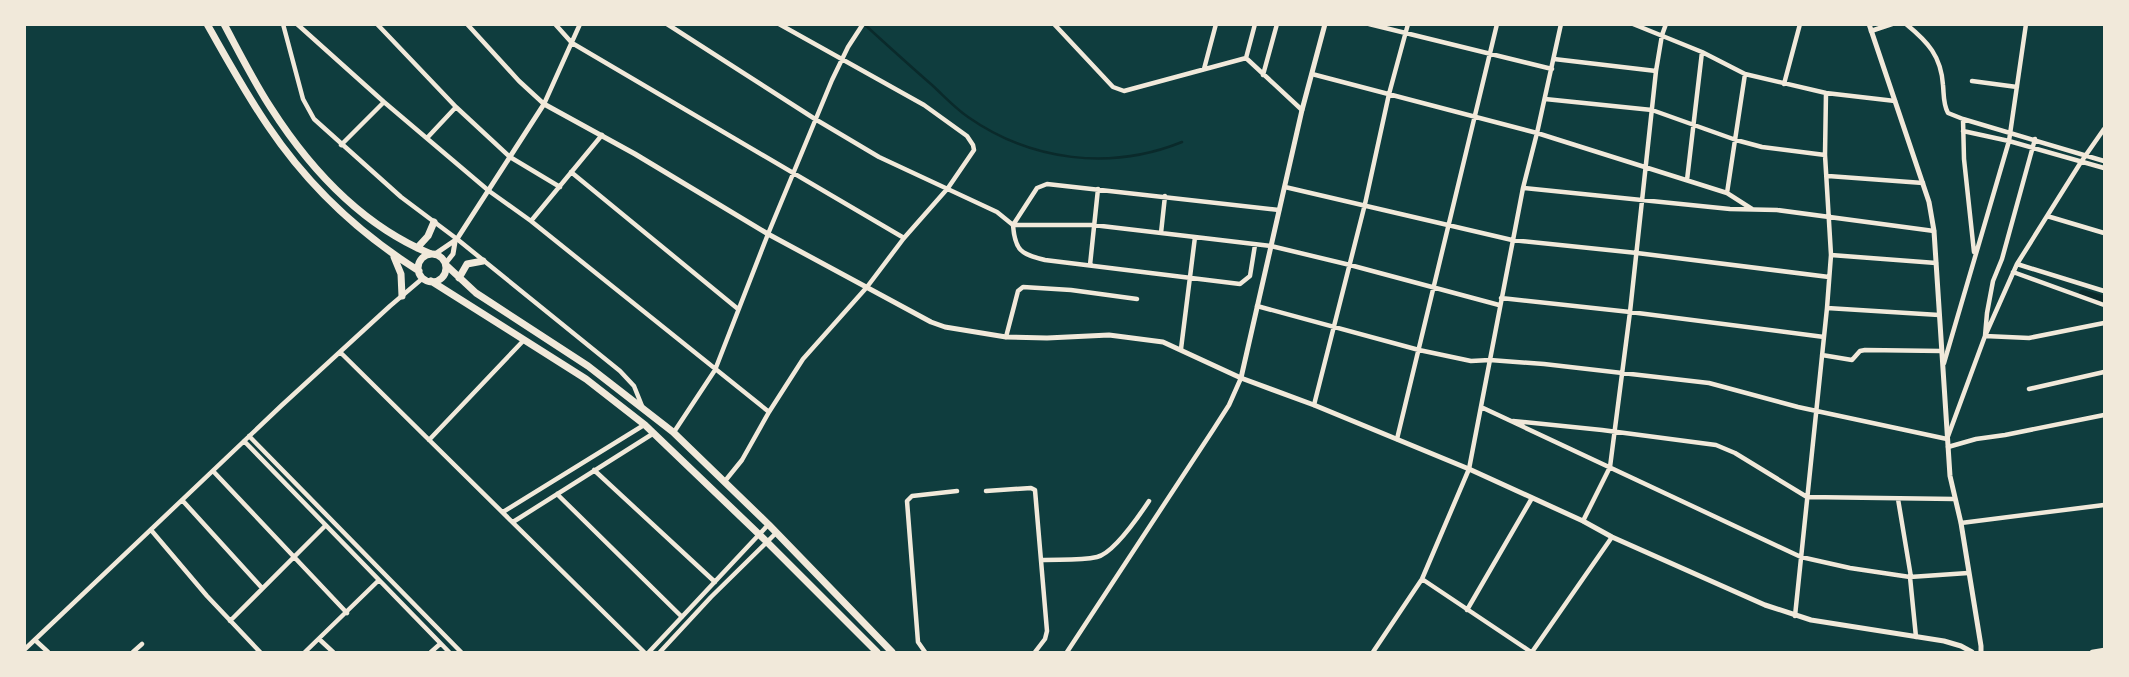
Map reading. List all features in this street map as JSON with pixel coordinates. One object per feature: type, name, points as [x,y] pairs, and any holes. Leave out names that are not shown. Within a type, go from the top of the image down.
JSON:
[{"type":"main road","points":[[207,24],[258,111],[295,161],[337,206],[424,277],[586,379],[645,425],[877,653]]},
{"type":"main road","points":[[224,24],[270,106],[293,139],[347,199],[391,235],[442,258],[458,278],[489,303],[588,366],[673,432],[769,525],[892,653]]},
{"type":"main road","points":[[417,248],[428,236],[434,222]]},
{"type":"main road","points":[[392,253],[401,274],[402,296]]},
{"type":"main road","points":[[424,277],[421,260],[433,254]]},
{"type":"main road","points":[[458,278],[467,264],[483,261]]},
{"type":"main road","points":[[424,277],[442,277],[446,265]]},
{"type":"street","points":[[283,24],[307,108],[314,119],[401,197],[620,371],[634,386],[642,407]]},
{"type":"street","points":[[297,24],[489,191],[531,221],[769,412]]},
{"type":"street","points":[[377,24],[456,107],[509,157],[560,187]]},
{"type":"street","points":[[467,24],[544,104],[602,135],[768,234],[931,322],[945,327],[1006,337],[1109,335],[1164,342],[1241,378],[1469,469],[1612,537],[1795,617],[1953,643],[1972,653]]},
{"type":"street","points":[[555,24],[572,43],[904,238]]},
{"type":"street","points":[[446,265],[453,254],[456,241],[544,104],[580,24]]},
{"type":"street","points":[[667,24],[879,157],[997,212],[1013,225],[1093,225],[1271,246],[1499,305]]},
{"type":"street","points":[[725,481],[742,460],[803,359],[867,287],[904,238],[948,188],[974,150],[967,136],[924,105],[779,24]]},
{"type":"street","points":[[1054,24],[1119,90],[1132,90],[1246,58]]},
{"type":"street","points":[[1203,69],[1216,24]]},
{"type":"street","points":[[1246,58],[1255,24]]},
{"type":"street","points":[[1263,76],[1277,24]]},
{"type":"street","points":[[1077,653],[1068,650],[1229,405],[1241,378],[1301,110],[1325,24]]},
{"type":"street","points":[[1369,24],[1552,69]]},
{"type":"street","points":[[1314,405],[1408,24]]},
{"type":"street","points":[[1397,439],[1497,24]]},
{"type":"street","points":[[1373,653],[1422,579],[1469,469],[1512,240],[1561,24]]},
{"type":"street","points":[[1633,24],[1703,52],[1745,74],[1826,93],[1895,101]]},
{"type":"street","points":[[1583,521],[1610,467],[1637,253],[1656,71],[1666,24]]},
{"type":"street","points":[[1784,84],[1800,24]]},
{"type":"street","points":[[1892,24],[1870,28],[1929,202],[1937,263],[1947,439],[1980,653]]},
{"type":"street","points":[[1906,24],[1924,41],[1939,62],[1946,110],[1963,119],[2105,161]]},
{"type":"street","points":[[1944,365],[2009,141],[2026,24]]},
{"type":"street","points":[[673,432],[715,369],[815,119],[860,25]]},
{"type":"street","points":[[1687,180],[1703,52]]},
{"type":"street","points":[[1246,58],[1301,110]]},
{"type":"street","points":[[1554,59],[1656,71]]},
{"type":"street","points":[[1312,74],[1537,133],[1727,193],[1752,209]]},
{"type":"street","points":[[1727,193],[1745,74]]},
{"type":"street","points":[[1972,81],[2017,87]]},
{"type":"street","points":[[1795,617],[1828,308],[1831,255],[1825,155],[1826,93]]},
{"type":"street","points":[[1545,99],[1652,110],[1762,147],[1825,155]]},
{"type":"street","points":[[341,145],[384,102]]},
{"type":"street","points":[[427,138],[456,107]]},
{"type":"street","points":[[1963,119],[1974,257]]},
{"type":"street","points":[[1947,439],[1985,336],[2017,264],[2105,129]]},
{"type":"street","points":[[1963,131],[2105,168]]},
{"type":"street","points":[[531,221],[602,135]]},
{"type":"street","points":[[1985,336],[1993,281],[2002,259],[2035,139]]},
{"type":"street","points":[[571,172],[738,309]]},
{"type":"street","points":[[1828,176],[1923,183]]},
{"type":"street","points":[[1255,245],[1250,276],[1240,284],[1045,260],[1026,255],[1014,243],[1013,225],[1037,188],[1064,184],[1279,210]]},
{"type":"street","points":[[1285,187],[1512,240],[1829,277]]},
{"type":"street","points":[[1090,265],[1098,188]]},
{"type":"street","points":[[1523,188],[1730,209],[1777,210],[1934,231]]},
{"type":"street","points":[[1161,233],[1165,196]]},
{"type":"street","points":[[2047,216],[2105,233]]},
{"type":"street","points":[[1181,349],[1195,237]]},
{"type":"street","points":[[433,254],[456,241]]},
{"type":"street","points":[[1831,255],[1937,263]]},
{"type":"street","points":[[2017,264],[2105,291]]},
{"type":"street","points":[[2014,272],[2104,304]]},
{"type":"street","points":[[24,650],[249,436],[424,277]]},
{"type":"street","points":[[1006,337],[1018,291],[1023,287],[1137,299]]},
{"type":"street","points":[[1501,298],[1824,337]]},
{"type":"street","points":[[1257,306],[1419,350],[1471,361],[1490,360],[1709,383],[1947,439]]},
{"type":"street","points":[[1828,308],[1939,315]]},
{"type":"street","points":[[1985,336],[2029,338],[2105,324]]},
{"type":"street","points":[[429,440],[524,340]]},
{"type":"street","points":[[1822,355],[1852,360],[1860,351],[1865,350],[1942,351]]},
{"type":"street","points":[[340,352],[647,653],[769,525]]},
{"type":"street","points":[[2029,389],[2105,372]]},
{"type":"street","points":[[1480,407],[1801,557],[1910,577],[1968,573]]},
{"type":"street","points":[[1948,447],[1976,439],[2105,415]]},
{"type":"street","points":[[1508,421],[1686,440],[1723,447],[1807,497],[1955,499]]},
{"type":"street","points":[[503,513],[645,425]]},
{"type":"street","points":[[513,523],[654,433]]},
{"type":"street","points":[[249,436],[461,653]]},
{"type":"street","points":[[244,441],[449,653]]},
{"type":"street","points":[[594,470],[715,582]]},
{"type":"street","points":[[213,471],[347,613]]},
{"type":"street","points":[[567,474],[574,483]]},
{"type":"street","points":[[986,491],[1034,489],[1047,631],[1035,653]]},
{"type":"street","points":[[925,653],[918,642],[907,500],[912,496],[957,491]]},
{"type":"street","points":[[557,494],[682,617]]},
{"type":"street","points":[[1467,610],[1532,498]]},
{"type":"street","points":[[1898,499],[1916,637]]},
{"type":"street","points":[[182,500],[262,588]]},
{"type":"street","points":[[1041,560],[1087,558],[1104,554],[1149,501]]},
{"type":"street","points":[[1961,523],[2105,505]]},
{"type":"street","points":[[230,621],[325,526]]},
{"type":"street","points":[[151,530],[260,653]]},
{"type":"street","points":[[660,653],[776,533]]},
{"type":"street","points":[[1422,579],[1532,653],[1612,537]]},
{"type":"street","points":[[305,653],[384,575]]},
{"type":"street","points":[[319,639],[333,653]]},
{"type":"street","points":[[36,640],[48,653]]},
{"type":"street","points":[[431,653],[440,644]]},
{"type":"street","points":[[133,653],[142,645]]},
{"type":"street","points":[[2092,653],[2105,650]]},
{"type":"waterway","points":[[864,24],[963,113],[992,132],[1018,144],[1072,157],[1099,158],[1127,157],[1182,142]]},
{"type":"waterway","points":[[2083,294],[2104,300]]}]
